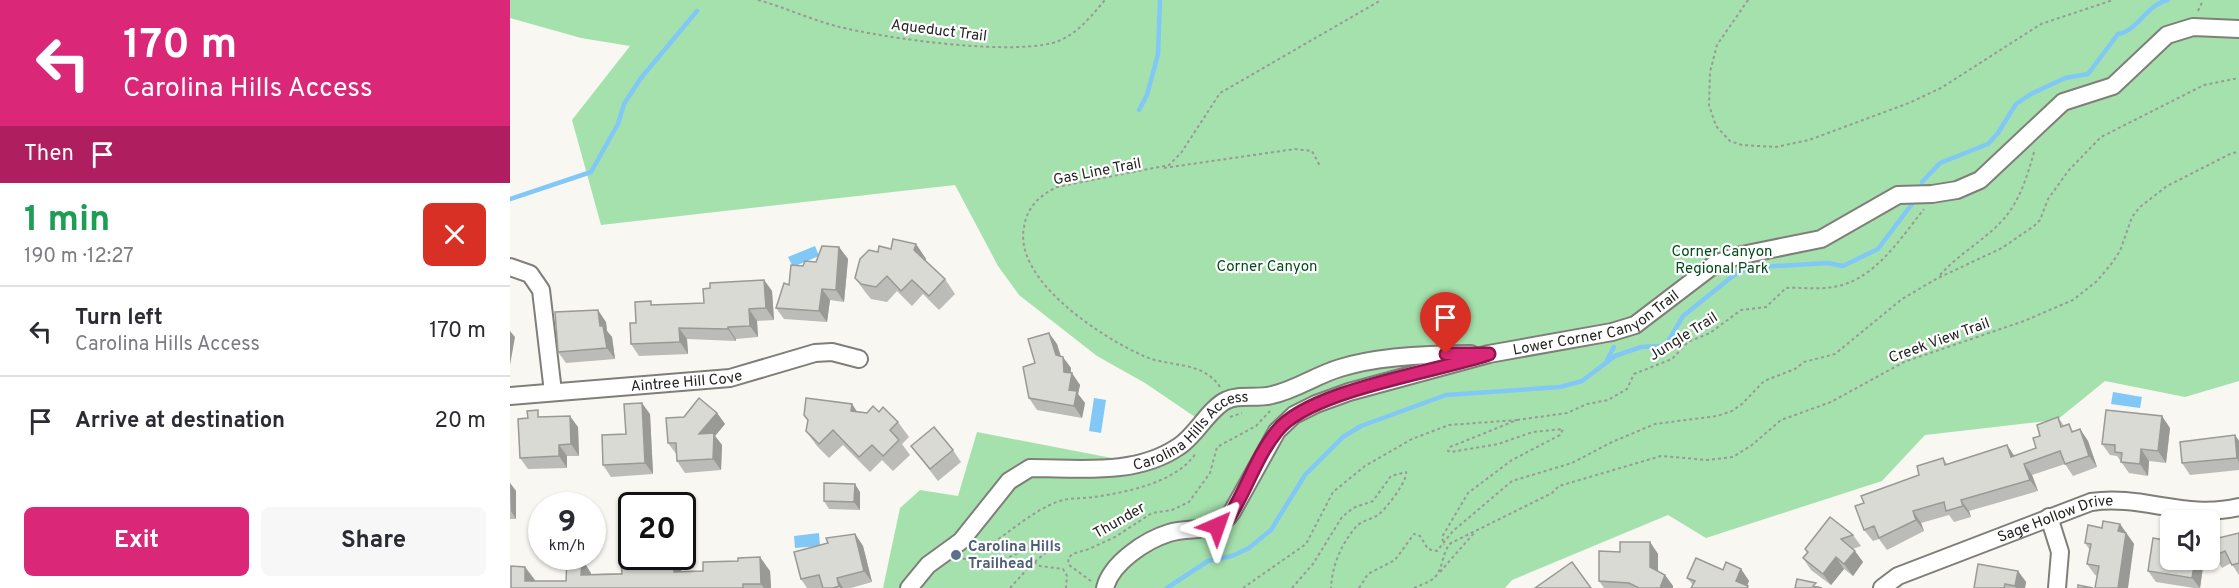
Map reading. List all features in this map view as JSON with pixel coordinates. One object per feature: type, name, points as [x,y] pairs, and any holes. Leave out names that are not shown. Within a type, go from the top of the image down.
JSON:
[{"type":"street","name":"Lower Corner Canyon Trail","points":[[1101,586],[1116,566],[1151,541],[1169,533],[1208,528],[1228,519],[1269,442],[1294,415],[1316,404],[1349,392],[1489,354],[1612,332],[1635,325],[1715,264],[1737,256],[1821,240],[1898,195],[1932,194],[1957,190],[1980,180],[2068,99],[2106,89],[2121,80],[2167,35],[2193,27],[2239,29]]},
{"type":"street","points":[[510,267],[530,274],[542,290],[553,392]]},
{"type":"street","name":"Aintree Hill Cove","points":[[510,396],[730,378],[815,354],[832,352],[859,359]]},
{"type":"street","name":"Carolina Hills Access","points":[[909,588],[928,565],[961,541],[1009,481],[1021,471],[1030,468],[1100,470],[1160,456],[1185,442],[1226,400],[1267,396],[1326,372],[1354,364],[1446,354],[1489,354]]},
{"type":"street","name":"Sage Hollow Drive","points":[[1882,588],[1898,576],[2049,517],[2102,500],[2125,501],[2199,512],[2239,507]]},
{"type":"street","points":[[2049,517],[2060,552],[2057,588]]},
{"type":"path","name":"Aqueduct Trail","points":[[758,0],[839,27],[1015,49],[1060,41],[1083,25],[1105,0]]},
{"type":"path","name":"Gas Line Trail","points":[[1226,400],[1216,381],[1205,373],[1192,367],[1147,357],[1085,322],[1039,276],[1027,255],[1023,230],[1029,210],[1046,192],[1058,187],[1161,169],[1175,161],[1220,93],[1381,0]]},
{"type":"path","points":[[1748,0],[1717,45],[1710,72],[1709,105],[1712,118],[1723,135],[1735,143],[1759,147],[1776,147],[1809,140],[1909,103],[1941,88],[2041,24],[2113,0]]},
{"type":"path","points":[[1359,588],[1368,574],[1395,560],[1414,534],[1418,534],[1429,550],[1437,551],[1455,529],[1512,481],[1572,463],[1612,442],[1655,424],[1717,416],[1732,411],[1764,381],[1795,369],[1804,362],[1835,354],[1902,299],[1938,278],[2002,248],[2034,226],[2040,220],[2048,199],[2069,170],[2101,137],[2204,85],[2239,78]]},
{"type":"path","points":[[1938,278],[2000,223],[2011,210],[2021,193],[2034,153],[2035,129]]},
{"type":"path","points":[[1161,169],[1295,149],[1312,151],[1320,166]]},
{"type":"path","name":"Creek View Trail","points":[[1447,547],[1454,540],[1552,493],[1559,486],[1653,458],[1674,456],[1707,460],[1733,457],[1752,445],[1781,420],[1831,402],[1904,362],[2024,321],[2073,300],[2097,281],[2112,263],[2120,251],[2132,217],[2140,207],[2194,171],[2232,153],[2239,152]]},
{"type":"path","name":"Jungle Trail","points":[[1517,420],[1567,413],[1587,404],[1608,400],[1627,389],[1634,374],[1672,359],[1688,342],[1710,333],[1741,310],[1766,307],[1786,288],[1833,287],[1864,276],[1908,232],[1932,194]]},
{"type":"path","points":[[1225,418],[1242,413],[1267,396]]},
{"type":"path","name":"Thunder","points":[[1101,586],[1069,565],[1068,560],[1072,554],[1115,537],[1152,513],[1182,507],[1196,495],[1210,473],[1217,447],[1262,421],[1274,405],[1267,396]]},
{"type":"path","points":[[1443,545],[1442,537],[1468,493],[1512,460],[1563,432],[1563,429],[1533,432],[1498,444],[1448,451],[1450,447],[1517,420]]},
{"type":"path","points":[[1243,588],[1306,544],[1333,492],[1365,466],[1412,439],[1449,425],[1517,420]]},
{"type":"path","points":[[1010,588],[1034,562],[1049,550],[1050,543],[1027,549],[981,570],[976,565],[975,558],[980,551],[1052,504],[1148,485],[1181,469],[1197,453]]},
{"type":"path","points":[[1292,588],[1313,564],[1347,512],[1373,501],[1391,476],[1406,472],[1405,482],[1384,509],[1378,515],[1360,523],[1345,542],[1333,570],[1331,588]]},
{"type":"path","name":"Creek View Trail","points":[[1414,588],[1431,581],[1474,532]]},
{"type":"path","points":[[1438,574],[1447,547],[1443,545]]},
{"type":"path","points":[[967,558],[975,558]]},
{"type":"path","points":[[1034,562],[1040,566],[1063,569],[1067,576],[1066,588]]},
{"type":"green space","points":[[510,0],[2239,0],[2239,381],[2185,397],[2105,381],[2057,420],[1925,435],[1882,481],[1706,538],[1668,515],[1512,580],[1505,588],[883,588],[900,508],[920,490],[958,496],[977,432],[1117,459],[1165,447],[1198,419],[1145,383],[1097,356],[1019,295],[998,266],[955,185],[601,225],[572,120],[630,46],[581,38],[510,18]]},
{"type":"water","points":[[815,246],[819,256],[793,267],[788,257]]},
{"type":"water","points":[[2113,392],[2142,397],[2140,408],[2111,404]]},
{"type":"water","points":[[1094,398],[1106,400],[1101,433],[1089,431]]},
{"type":"water","points":[[819,533],[820,546],[795,548],[794,536]]},
{"type":"building","points":[[893,239],[916,244],[914,250],[945,279],[929,296],[912,280],[901,291],[887,276],[876,287],[861,284],[855,278],[860,259],[869,250],[878,252],[879,246],[891,249]]},
{"type":"building","points":[[822,246],[839,247],[836,290],[822,289],[819,311],[776,308],[784,283],[789,285],[791,265],[803,266],[805,261],[816,262]]},
{"type":"building","points":[[764,280],[766,308],[749,309],[750,326],[728,327],[728,329],[679,328],[680,342],[631,344],[630,323],[636,323],[635,302],[651,301],[651,305],[704,303],[703,289],[710,288],[710,283]]},
{"type":"building","points":[[598,310],[607,348],[558,352],[555,312]]},
{"type":"building","points":[[1049,333],[1056,355],[1063,357],[1064,372],[1072,373],[1069,390],[1077,391],[1074,406],[1029,398],[1023,367],[1035,363],[1028,339]]},
{"type":"building","points":[[699,398],[717,413],[699,434],[714,433],[713,459],[677,461],[676,443],[668,443],[666,418],[684,417]]},
{"type":"building","points":[[806,398],[852,404],[851,411],[867,413],[873,406],[879,412],[883,407],[898,422],[890,430],[899,440],[883,456],[872,445],[859,457],[833,430],[819,444],[806,431],[808,420],[804,415]]},
{"type":"building","points":[[642,403],[645,463],[603,465],[602,435],[626,434],[624,404]]},
{"type":"building","points":[[538,410],[538,417],[570,416],[571,444],[559,445],[559,456],[520,458],[518,419],[528,418],[527,411]]},
{"type":"building","points":[[2106,410],[2162,416],[2158,451],[2141,449],[2140,464],[2121,462],[2122,453],[2115,452],[2115,445],[2102,444]]},
{"type":"building","points":[[2058,417],[2061,427],[2069,424],[2072,432],[2080,429],[2089,456],[2065,464],[2060,451],[2024,464],[2030,480],[1961,500],[1963,506],[1946,511],[1944,502],[1913,511],[1916,520],[1879,538],[1874,526],[1864,530],[1855,506],[1864,503],[1861,496],[1919,475],[1917,466],[1943,458],[1945,465],[2007,445],[2011,457],[2036,448],[2033,438],[2040,436],[2037,425]]},
{"type":"building","points":[[934,427],[953,450],[930,469],[911,446]]},
{"type":"building","points":[[2235,435],[2237,458],[2182,463],[2180,442]]},
{"type":"building","points":[[824,483],[855,484],[854,502],[824,501]]},
{"type":"building","points":[[1830,517],[1853,535],[1841,539],[1855,551],[1844,564],[1836,557],[1823,574],[1803,558],[1808,552],[1805,549]]},
{"type":"building","points":[[2103,521],[2120,524],[2118,531],[2126,533],[2118,588],[2095,588],[2099,566],[2087,564],[2091,544],[2085,543],[2088,525],[2102,528]]},
{"type":"building","points":[[2239,533],[2239,563],[2232,565],[2225,551],[2220,553],[2220,538]]},
{"type":"building","points":[[855,534],[864,571],[837,578],[839,586],[833,588],[823,588],[819,575],[801,579],[794,552],[828,543],[826,538]]},
{"type":"building","points":[[2153,538],[2160,539],[2160,570],[2193,570],[2192,578],[2148,571]]},
{"type":"building","points":[[1620,542],[1650,542],[1650,567],[1665,575],[1660,588],[1639,588],[1629,583],[1599,581],[1599,551],[1620,552]]},
{"type":"building","points":[[760,557],[761,584],[743,584],[743,588],[511,588],[511,566],[525,567],[525,581],[566,581],[566,570],[581,570],[581,575],[622,574],[622,570],[703,571],[703,562],[738,561],[738,558]]},
{"type":"building","points":[[1696,558],[1723,570],[1726,562],[1741,569],[1736,581],[1748,586],[1747,588],[1691,588],[1695,581],[1687,578]]},
{"type":"building","points":[[1572,562],[1591,588],[1535,588]]},
{"type":"building","points":[[1978,564],[2018,571],[2015,586],[2005,584],[2004,588],[1974,588]]},
{"type":"building","points":[[1797,579],[1816,583],[1813,586],[1822,588],[1795,588]]},
{"type":"waterway","points":[[1139,110],[1147,95],[1158,54],[1160,0]]},
{"type":"waterway","points":[[1922,182],[1940,163],[1988,144],[1998,133],[2016,104],[2031,94],[2065,78],[2088,74],[2118,34],[2131,28],[2154,7],[2168,0]]},
{"type":"waterway","points":[[510,199],[591,172],[618,124],[624,104],[641,78],[697,11]]},
{"type":"waterway","points":[[1167,588],[1208,561],[1232,556],[1249,548],[1271,530],[1305,475],[1343,437],[1361,426],[1446,395],[1560,387],[1582,381],[1615,356],[1641,347],[1661,346],[1669,340],[1683,316],[1738,272],[1759,267],[1828,263],[1843,266],[1878,249],[1912,204]]},
{"type":"waterway","points":[[1607,360],[1614,347]]},
{"type":"place","name":"Carolina Hills Trailhead","points":[[956,555]]},
{"type":"route","points":[[1217,526],[1228,519],[1233,512],[1269,442],[1283,424],[1294,415],[1349,392],[1489,354],[1446,354]]},
{"type":"park label","name":"Corner Canyon Regional Park","points":[[1722,260]]},
{"type":"park label","name":"Corner Canyon","points":[[1267,266]]}]
